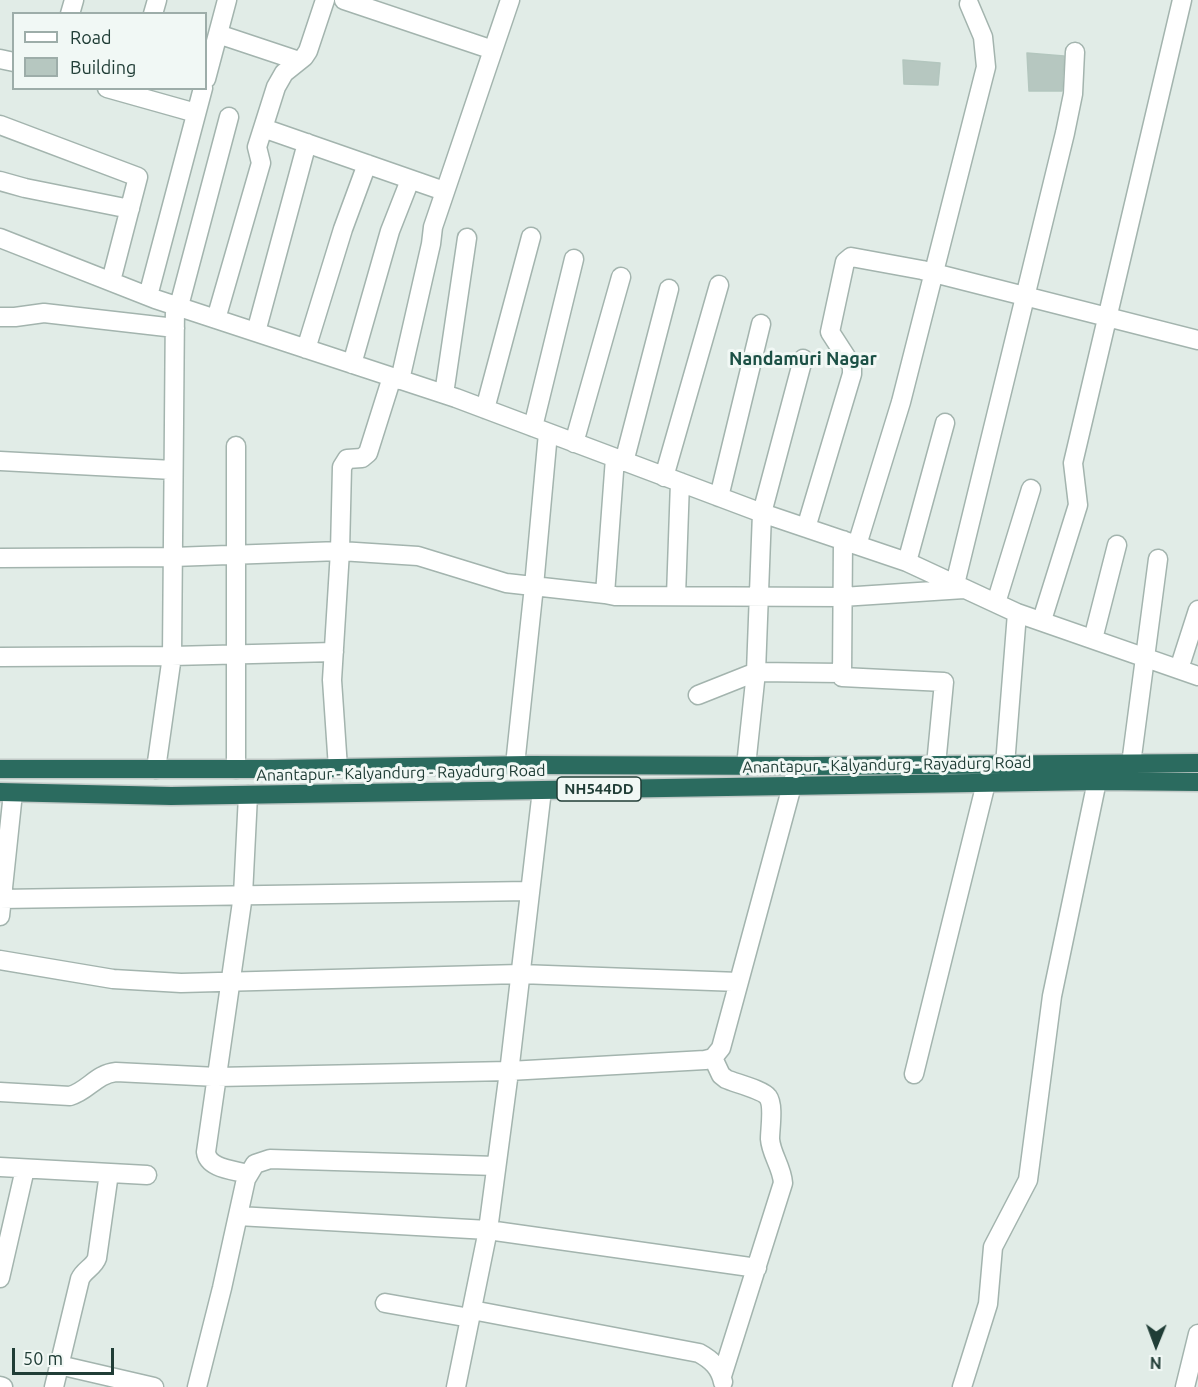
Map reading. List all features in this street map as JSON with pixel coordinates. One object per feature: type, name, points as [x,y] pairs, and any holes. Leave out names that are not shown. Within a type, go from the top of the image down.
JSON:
[{"type":"highway","name":"Anantapur - Kalyandurg - Rayadurg Road","points":[[0,769],[1198,763]]},
{"type":"highway","name":"Anantapur - Kalyandurg - Rayadurg Road","points":[[7,793],[171,796],[1097,781],[1198,782]]},
{"type":"street","points":[[207,75],[228,0]]},
{"type":"street","points":[[216,319],[261,163],[257,147],[263,128],[280,79],[308,51],[325,0]]},
{"type":"street","points":[[344,0],[493,50]]},
{"type":"street","points":[[338,768],[332,680],[340,551],[342,467],[347,459],[362,458],[368,453],[396,379],[432,244],[433,226],[510,0]]},
{"type":"street","points":[[1042,621],[1078,505],[1073,463],[1182,0]]},
{"type":"street","points":[[936,765],[944,682],[842,677],[842,597],[850,543],[901,402],[986,67],[983,37],[969,4]]},
{"type":"street","points":[[218,34],[299,61]]},
{"type":"street","points":[[960,587],[1025,296],[1065,133],[1073,94],[1075,52]]},
{"type":"street","points":[[148,296],[202,90]]},
{"type":"street","points":[[130,92],[196,113]]},
{"type":"street","points":[[156,769],[172,656],[177,306],[229,117]]},
{"type":"street","points":[[0,125],[138,177],[111,281]]},
{"type":"street","points":[[263,128],[444,191]]},
{"type":"street","points":[[256,332],[308,144]]},
{"type":"street","points":[[306,349],[343,229],[367,164]]},
{"type":"street","points":[[352,364],[390,231],[410,180]]},
{"type":"street","points":[[0,181],[130,209]]},
{"type":"street","points":[[485,409],[531,237]]},
{"type":"street","points":[[444,394],[467,238]]},
{"type":"street","points":[[2,245],[111,281],[177,306],[444,394],[762,513],[907,562],[1017,613],[1198,676]]},
{"type":"street","points":[[806,528],[852,374],[852,366],[830,332],[845,262],[848,259],[855,257],[934,273],[1198,340]]},
{"type":"street","points":[[514,765],[534,586],[540,430],[574,259]]},
{"type":"street","points":[[574,443],[621,277]]},
{"type":"street","points":[[676,596],[672,479],[719,285]]},
{"type":"street","points":[[605,594],[620,460],[669,289]]},
{"type":"street","points":[[0,317],[44,313],[175,328]]},
{"type":"street","points":[[719,497],[761,324]]},
{"type":"street","points":[[746,766],[756,672],[762,513],[803,359]]},
{"type":"street","points":[[907,562],[945,423]]},
{"type":"street","points":[[236,446],[236,769]]},
{"type":"street","points":[[0,461],[173,470]]},
{"type":"street","points":[[996,603],[1031,489]]},
{"type":"street","points":[[1093,639],[1117,545]]},
{"type":"street","points":[[0,558],[173,557],[340,551],[418,556],[507,583],[615,596],[842,597],[960,587]]},
{"type":"street","points":[[1131,764],[1158,559]]},
{"type":"street","points":[[1179,669],[1198,610]]},
{"type":"street","points":[[1005,765],[1017,613]]},
{"type":"street","points":[[0,657],[334,652]]},
{"type":"street","points":[[698,695],[756,672],[842,673]]},
{"type":"street","points":[[0,1092],[70,1096],[80,1093],[103,1074],[116,1072],[217,1077],[509,1071],[713,1058],[721,1048],[797,766]]},
{"type":"street","points":[[962,1387],[988,1304],[993,1247],[1028,1180],[1052,996],[1097,781]]},
{"type":"street","points":[[914,1074],[986,783]]},
{"type":"street","points":[[456,1387],[488,1230],[542,790]]},
{"type":"street","points":[[7,793],[1,905],[243,895],[530,891]]},
{"type":"street","points":[[248,795],[243,895],[229,982],[207,1157],[213,1164],[248,1174]]},
{"type":"street","points":[[0,960],[113,980],[181,983],[520,974],[739,982]]},
{"type":"street","points":[[713,1058],[721,1076],[769,1098],[771,1104],[770,1141],[782,1172],[783,1183],[722,1382]]},
{"type":"street","points":[[197,1387],[248,1174],[255,1164],[270,1159],[496,1166]]},
{"type":"street","points":[[0,1167],[147,1175]]},
{"type":"street","points":[[0,1278],[25,1169]]},
{"type":"street","points":[[54,1387],[80,1279],[85,1270],[98,1258],[109,1173]]},
{"type":"street","points":[[238,1216],[488,1230],[757,1268]]},
{"type":"street","points":[[385,1303],[471,1314],[699,1353],[710,1360],[722,1382]]},
{"type":"street","points":[[1185,1387],[1198,1334]]},
{"type":"street","points":[[59,1365],[154,1387]]},
{"type":"building","points":[[1027,53],[1064,56],[1062,91],[1029,91]]},
{"type":"building","points":[[903,60],[940,63],[938,85],[904,84]]},
{"type":"district","name":"Nandamuri Nagar","points":[[803,359]]}]
